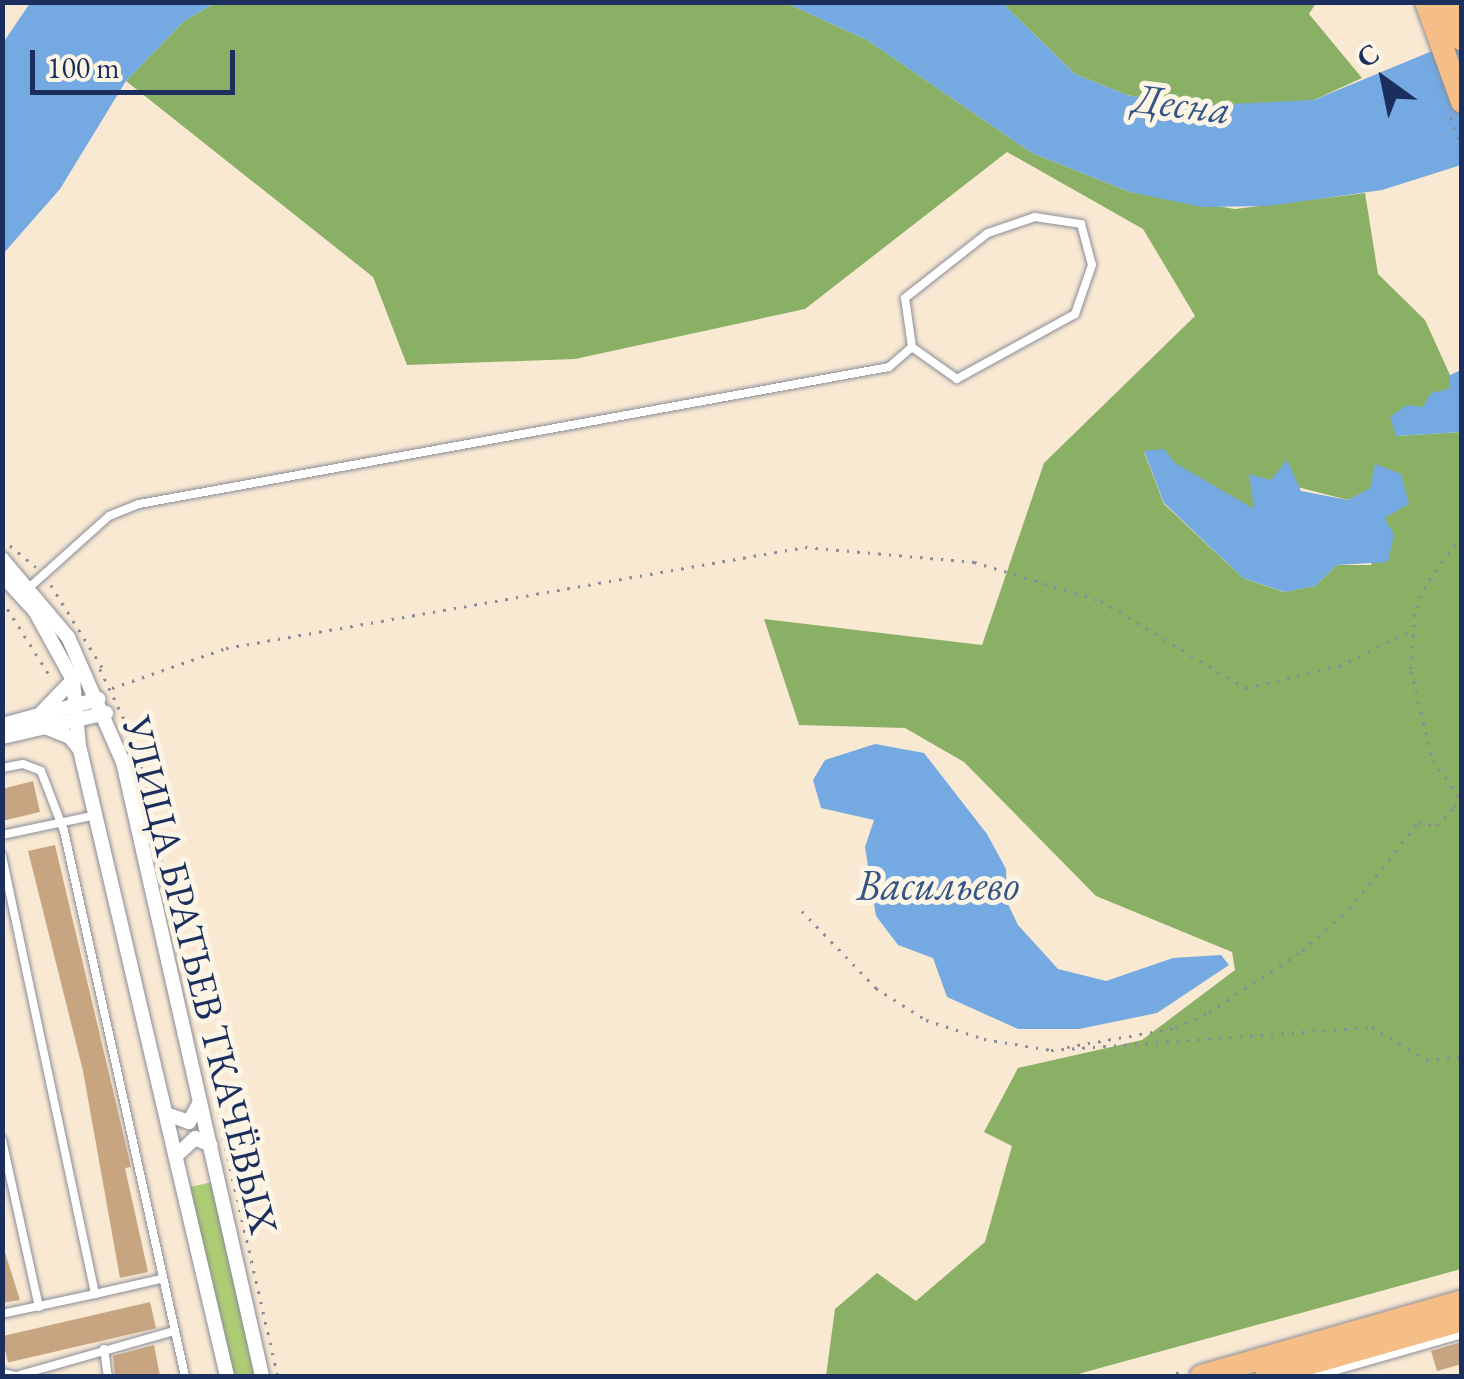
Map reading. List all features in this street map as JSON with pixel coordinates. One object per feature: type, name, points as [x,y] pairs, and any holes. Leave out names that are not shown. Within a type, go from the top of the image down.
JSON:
[{"type":"main road","points":[[1426,2],[1462,102]]},
{"type":"main road","points":[[1448,2],[1462,40]]},
{"type":"main road","points":[[1201,1376],[1462,1301]]},
{"type":"main road","points":[[1266,1376],[1409,1342],[1462,1320]]},
{"type":"street","name":"УЛИЦА БРАТЬЕВ ТКАЧЁВЫХ","points":[[2,559],[31,586],[68,636],[103,706],[211,1145],[225,1173],[262,1376]]},
{"type":"street","name":"УЛИЦА БРАТЬЕВ ТКАЧЁВЫХ","points":[[2,575],[35,611],[73,680],[80,750],[227,1376]]},
{"type":"street","points":[[39,722],[73,680]]},
{"type":"street","points":[[2,737],[39,722],[103,706]]},
{"type":"street","points":[[2,725],[39,722],[70,737],[80,750]]},
{"type":"street","points":[[166,1110],[171,1120],[189,1122],[200,1102]]},
{"type":"street","points":[[177,1156],[195,1138],[211,1145]]},
{"type":"lane","points":[[1036,217],[1081,224],[1092,265],[1075,314],[956,379],[912,347],[905,298],[988,233],[1036,217]]},
{"type":"lane","points":[[31,586],[109,516],[139,504],[888,367],[912,347]]},
{"type":"lane","points":[[2,768],[23,764],[42,771],[59,822],[185,1376]]},
{"type":"lane","points":[[2,835],[96,815]]},
{"type":"lane","points":[[2,856],[94,1294]]},
{"type":"lane","points":[[2,1140],[39,1307]]},
{"type":"lane","points":[[2,1314],[162,1279]]},
{"type":"lane","points":[[2,1373],[16,1376],[174,1331]]},
{"type":"lane","points":[[1316,1376],[1409,1342],[1462,1334]]},
{"type":"lane","points":[[104,1349],[108,1376]]},
{"type":"path","points":[[1462,536],[1425,586],[1414,629],[1411,672],[1433,760],[1462,801]]},
{"type":"path","points":[[2,539],[58,594],[103,668]]},
{"type":"path","points":[[112,688],[226,648],[804,547],[974,562],[1101,601],[1246,688],[1338,666],[1414,629]]},
{"type":"path","points":[[2,600],[50,673],[49,692]]},
{"type":"path","points":[[137,746],[177,934]]},
{"type":"path","points":[[1051,1050],[1175,1028],[1209,1012],[1302,951],[1349,909],[1418,823],[1436,825],[1455,807],[1456,795]]},
{"type":"path","points":[[802,910],[876,988],[926,1020],[984,1040],[1051,1050],[1372,1027],[1426,1060],[1462,1056]]},
{"type":"path","points":[[205,1058],[225,1173],[278,1376]]},
{"type":"green space","points":[[215,3],[786,3],[867,40],[1032,153],[1130,192],[1235,209],[1365,193],[1378,274],[1425,320],[1450,375],[1450,389],[1397,436],[1461,432],[1461,1269],[1071,1376],[826,1376],[835,1309],[877,1273],[916,1301],[985,1242],[1012,1146],[984,1132],[1018,1068],[1142,1040],[1235,970],[1232,952],[1096,896],[964,762],[905,728],[799,725],[764,619],[982,645],[1044,463],[1195,316],[1143,229],[1007,152],[805,309],[575,359],[407,365],[373,277],[126,81],[184,21]],"holes":[[[1144,452],[1255,510],[1250,475],[1348,500],[1371,488],[1375,465],[1384,517],[1371,565],[1337,565],[1315,586],[1284,592],[1243,578],[1164,504]]]},
{"type":"green space","points":[[1002,3],[1316,3],[1309,14],[1362,78],[1314,100],[1247,107],[1186,106],[1127,95],[1075,74]]},
{"type":"green space","points":[[213,1182],[254,1376],[229,1376],[189,1187]]},
{"type":"water","points":[[30,3],[215,3],[184,21],[126,81],[60,189],[3,254],[3,43]]},
{"type":"water","points":[[786,3],[1002,3],[1075,74],[1127,95],[1186,106],[1314,100],[1461,39],[1461,165],[1382,190],[1268,206],[1202,207],[1130,192],[1032,153],[867,40]]},
{"type":"water","points":[[1461,370],[1461,432],[1396,436],[1390,417],[1407,405],[1423,407],[1431,393],[1449,389],[1450,375]]},
{"type":"water","points":[[1164,449],[1175,463],[1254,509],[1249,474],[1271,480],[1287,460],[1301,491],[1348,500],[1370,488],[1375,464],[1401,474],[1409,504],[1384,518],[1394,534],[1388,562],[1337,565],[1315,586],[1285,592],[1243,578],[1164,503],[1144,451]]},
{"type":"water","name":"Васильево","points":[[875,744],[924,753],[987,834],[1006,869],[1007,902],[1018,925],[1058,969],[1106,981],[1173,958],[1221,955],[1229,965],[1157,1013],[1079,1029],[1018,1029],[947,997],[933,958],[898,945],[876,916],[865,847],[874,820],[821,808],[813,780],[825,760]]},
{"type":"building","points":[[33,781],[40,812],[2,821],[2,789]]},
{"type":"building","points":[[55,845],[131,1167],[125,1168],[148,1272],[120,1278],[83,1071],[28,851]]},
{"type":"building","points":[[2,1243],[20,1300],[2,1303]]},
{"type":"building","points":[[150,1302],[156,1328],[8,1363],[2,1336]]},
{"type":"building","points":[[1462,1342],[1462,1364],[1437,1371],[1431,1351]]},
{"type":"building","points":[[154,1345],[160,1376],[115,1376],[113,1356]]},
{"type":"water label","name":"Десна","points":[[1182,104]]}]
